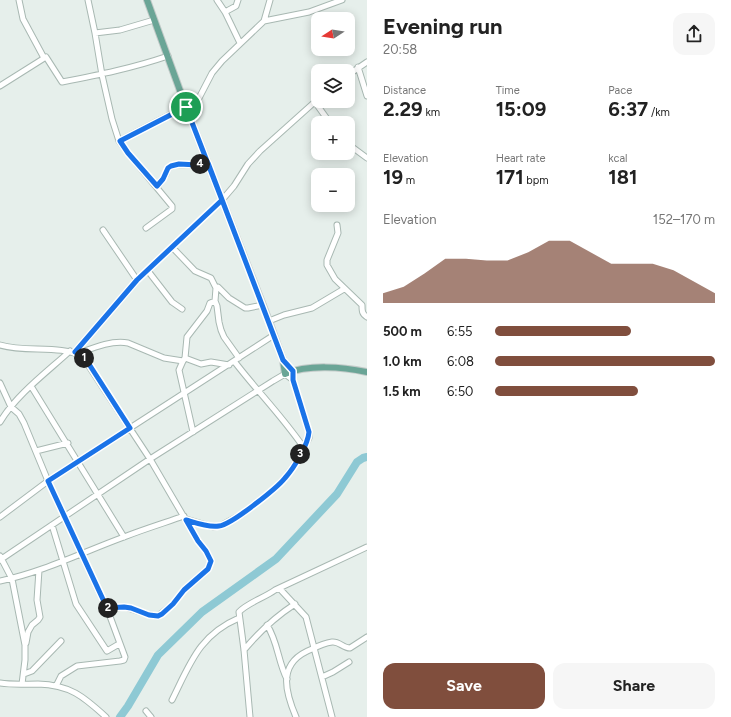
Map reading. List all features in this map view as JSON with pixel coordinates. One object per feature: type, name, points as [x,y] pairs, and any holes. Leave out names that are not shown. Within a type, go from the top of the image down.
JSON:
[{"type":"main road","points":[[147,0],[186,107],[269,321],[283,360],[286,374],[303,369],[328,368],[367,372]]},
{"type":"main road","points":[[283,360],[293,371]]},
{"type":"street","points":[[20,0],[23,20],[44,58],[48,58],[62,82],[102,75],[168,56]]},
{"type":"street","points":[[88,0],[102,75],[112,119],[120,141],[128,153],[157,186],[172,206],[172,209],[146,228]]},
{"type":"street","points":[[217,0],[225,12],[240,43]]},
{"type":"street","points":[[225,12],[236,6],[238,0]]},
{"type":"street","points":[[264,21],[270,0]]},
{"type":"street","points":[[120,141],[198,100],[212,73],[222,61],[264,21],[309,12],[342,0]]},
{"type":"street","points":[[95,33],[120,30],[154,20]]},
{"type":"street","points":[[0,86],[44,58]]},
{"type":"street","points":[[355,69],[367,62]]},
{"type":"street","points":[[358,67],[367,96]]},
{"type":"street","points":[[0,422],[2,416],[31,386],[74,352],[137,280],[222,200],[260,150],[311,104]]},
{"type":"street","points":[[355,149],[367,158]]},
{"type":"street","points":[[157,186],[163,179],[168,168],[171,166],[179,164],[198,165],[208,163]]},
{"type":"street","points":[[337,225],[338,233],[327,260],[327,265],[335,279],[362,305],[362,311],[367,317]]},
{"type":"street","points":[[103,230],[137,280]]},
{"type":"street","points":[[172,247],[195,271],[210,278],[216,288],[215,302],[224,337],[237,360],[258,391],[289,426],[304,448]]},
{"type":"street","points":[[148,271],[172,302],[182,308]]},
{"type":"street","points":[[216,288],[218,287],[229,298],[245,308],[263,306]]},
{"type":"street","points":[[269,321],[284,315],[312,308],[344,289]]},
{"type":"street","points":[[193,432],[179,373],[184,359],[187,337],[207,311],[210,303],[215,302]]},
{"type":"street","points":[[0,517],[48,481],[274,336]]},
{"type":"street","points":[[0,345],[30,350],[74,352],[112,342],[122,342],[128,343],[164,358],[184,359],[201,364],[211,362],[229,365]]},
{"type":"street","points":[[74,352],[87,361],[150,459],[211,561],[208,569],[184,590],[173,604],[158,616],[149,615],[131,608],[107,608]]},
{"type":"street","points":[[0,581],[12,579],[39,570],[124,537],[185,518],[214,527],[220,526],[242,514],[273,490],[285,478],[304,448],[308,438],[309,432],[293,380],[293,371]]},
{"type":"street","points":[[25,646],[12,579],[1,558],[150,459],[258,391],[286,374],[293,380]]},
{"type":"street","points":[[0,382],[6,399],[24,424],[48,481],[107,608],[125,657],[124,660],[77,666],[61,676],[56,686]]},
{"type":"street","points":[[31,386],[68,443],[124,537]]},
{"type":"street","points":[[0,395],[6,399]]},
{"type":"street","points":[[36,451],[68,443]]},
{"type":"street","points":[[52,525],[76,604],[107,650],[119,644]]},
{"type":"street","points":[[250,717],[239,612],[243,607],[280,588],[367,547]]},
{"type":"street","points":[[22,684],[24,674],[25,646],[28,632],[32,625],[40,617],[37,600],[39,570]]},
{"type":"street","points":[[280,588],[306,617],[332,717]]},
{"type":"street","points":[[244,650],[267,625],[295,604]]},
{"type":"street","points":[[172,700],[199,648],[214,633],[239,618]]},
{"type":"street","points":[[267,625],[271,632],[280,665],[287,680]]},
{"type":"street","points":[[296,717],[288,697],[287,672],[291,662],[303,652],[314,648],[336,642],[350,648],[367,637]]},
{"type":"street","points":[[24,674],[32,671],[61,641]]},
{"type":"street","points":[[322,677],[349,662]]},
{"type":"street","points":[[0,683],[56,686],[69,689],[80,695],[106,717]]},
{"type":"street","points":[[146,711],[151,717]]},
{"type":"waterway","points":[[120,717],[158,655],[202,612],[276,559],[337,494],[357,462],[367,457]]},
{"type":"route","points":[[186,107],[120,141],[128,153],[157,186],[163,179],[168,168],[171,166],[179,164],[198,165],[208,163],[283,360],[293,371],[293,380],[309,432],[308,438],[293,467],[285,478],[273,490],[242,514],[224,525],[214,527],[186,520],[198,541],[206,551],[211,564],[208,569],[184,590],[173,604],[162,614],[154,616],[131,608],[107,608],[48,481],[130,428],[87,361],[75,352],[137,280],[222,200],[208,163],[186,107]]}]
